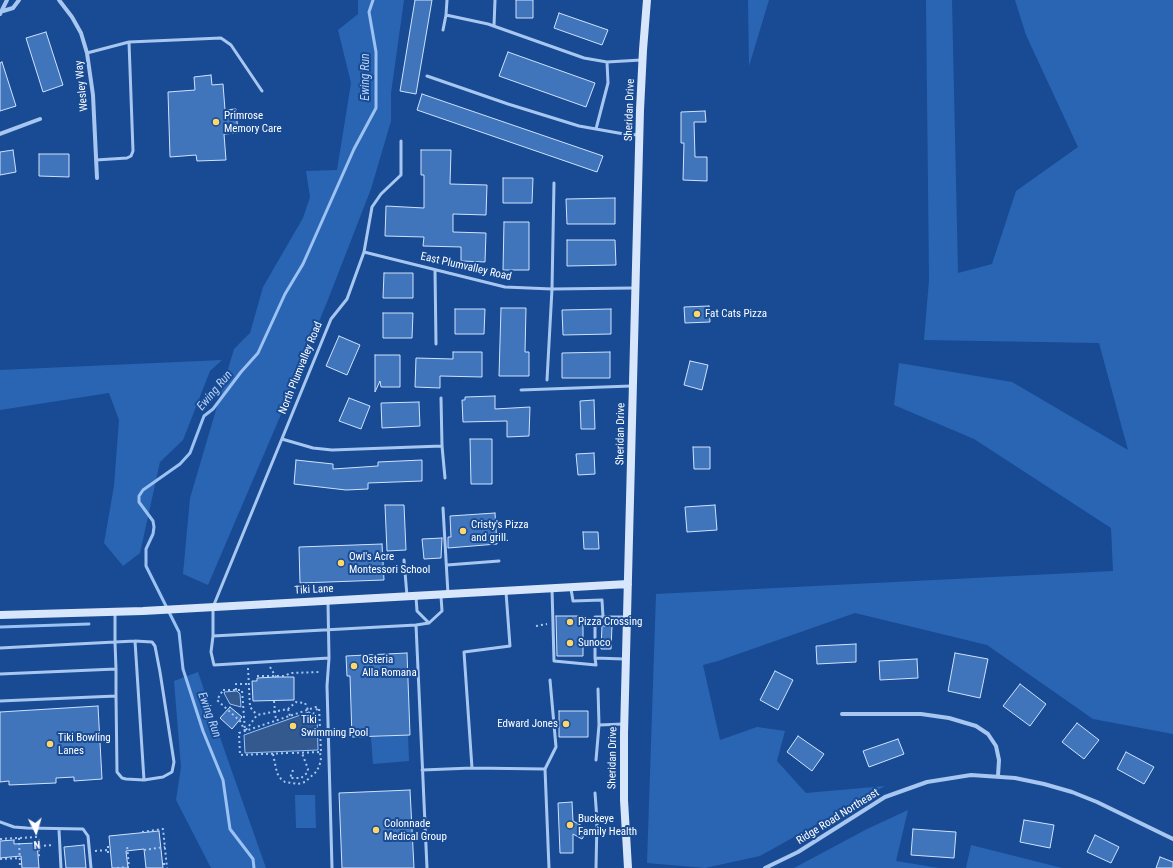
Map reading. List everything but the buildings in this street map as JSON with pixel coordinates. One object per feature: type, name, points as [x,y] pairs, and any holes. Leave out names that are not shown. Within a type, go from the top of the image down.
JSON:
[{"type":"street","points":[[1,13],[6,0]]},
{"type":"street","points":[[1,13],[13,8],[19,0]]},
{"type":"street","name":"Wesley Way","points":[[59,0],[72,17],[80,32],[87,52],[93,95],[97,178]]},
{"type":"street","name":"Sheridan Drive","points":[[628,868],[624,800],[628,584],[640,136],[643,60],[648,0]]},
{"type":"street","points":[[0,134],[40,119]]},
{"type":"street","name":"Tiki Lane","points":[[0,615],[194,608],[570,586],[628,584]]},
{"type":"street","points":[[842,714],[921,714],[949,718],[976,726],[988,734],[996,746],[999,760],[998,776]]},
{"type":"street","name":"Ridge Road Northeast","points":[[765,868],[798,852],[860,812],[892,794],[913,786],[941,779],[971,775],[998,776],[1044,784],[1072,792],[1097,802],[1173,839]]},
{"type":"lane","points":[[443,30],[447,0]]},
{"type":"lane","points":[[494,26],[495,0]]},
{"type":"lane","points":[[446,15],[494,26],[584,58],[607,62],[643,60]]},
{"type":"lane","points":[[87,52],[129,42],[221,38],[231,45],[262,91]]},
{"type":"lane","points":[[96,160],[127,158],[131,156],[133,151],[129,42]]},
{"type":"lane","points":[[596,130],[608,83],[607,62]]},
{"type":"lane","points":[[427,76],[508,104],[596,130],[640,136]]},
{"type":"lane","name":"North Plumvalley Road","points":[[213,607],[331,320],[347,299],[364,252],[372,207],[382,194],[401,175],[401,141]]},
{"type":"lane","points":[[547,380],[552,289],[554,183]]},
{"type":"lane","name":"East Plumvalley Road","points":[[364,252],[505,287],[552,289],[637,288]]},
{"type":"lane","points":[[434,270],[436,344]]},
{"type":"lane","points":[[520,390],[633,386]]},
{"type":"lane","points":[[441,398],[442,446],[445,478]]},
{"type":"lane","points":[[282,439],[313,448],[332,450],[442,446]]},
{"type":"lane","points":[[213,636],[416,625],[429,623],[442,611],[447,565],[443,508]]},
{"type":"lane","points":[[404,560],[407,596]]},
{"type":"lane","points":[[447,565],[499,561]]},
{"type":"lane","points":[[570,586],[573,601],[602,600],[603,617]]},
{"type":"lane","points":[[552,587],[554,661],[596,665],[595,618],[628,617]]},
{"type":"lane","points":[[472,768],[464,652],[510,646],[506,590]]},
{"type":"lane","points":[[416,596],[417,612],[429,623]]},
{"type":"lane","points":[[328,600],[329,658],[327,686],[332,868]]},
{"type":"lane","points":[[213,607],[213,636],[211,652],[214,665],[329,658]]},
{"type":"lane","points":[[0,648],[115,642],[135,641],[147,641],[155,646],[174,762],[172,772],[169,775],[144,780],[122,778],[117,772],[115,642],[115,611]]},
{"type":"lane","points":[[416,625],[427,868]]},
{"type":"lane","points":[[135,641],[144,780]]},
{"type":"lane","points":[[595,658],[627,659]]},
{"type":"lane","points":[[0,674],[116,669]]},
{"type":"lane","points":[[549,868],[546,769],[556,747],[550,680]]},
{"type":"lane","points":[[596,760],[599,725],[598,689]]},
{"type":"lane","points":[[0,701],[116,696]]},
{"type":"lane","points":[[599,725],[625,724]]},
{"type":"lane","points":[[422,770],[472,768],[546,769]]},
{"type":"lane","points":[[595,793],[597,820],[596,868]]},
{"type":"lane","points":[[0,822],[14,827],[59,830],[77,828],[87,832],[91,868]]},
{"type":"lane","points":[[59,830],[61,868]]},
{"type":"path","points":[[536,626],[553,624]]},
{"type":"path","points":[[265,662],[275,676]]},
{"type":"path","points":[[248,663],[250,707],[257,715]]},
{"type":"path","points":[[257,676],[284,676],[290,673],[320,672]]},
{"type":"path","points":[[236,690],[236,684],[248,684]]},
{"type":"path","points":[[224,690],[242,690],[245,731],[240,721],[217,700],[224,690]]},
{"type":"path","points":[[217,692],[221,694]]},
{"type":"path","points":[[274,701],[276,721]]},
{"type":"path","points":[[245,731],[251,720],[257,715],[288,709],[292,704],[298,702],[305,703],[308,710]]},
{"type":"path","points":[[273,754],[277,773],[285,782],[298,784],[305,782],[317,771],[321,752],[319,706]]},
{"type":"path","points":[[288,753],[240,755],[239,733],[319,706]]},
{"type":"path","points":[[310,718],[319,706]]},
{"type":"path","points":[[288,709],[290,716]]},
{"type":"path","points":[[292,753],[320,752]]},
{"type":"path","points":[[292,770],[290,778],[301,778],[307,773],[308,769],[302,753]]},
{"type":"path","points":[[142,832],[163,829],[167,868]]},
{"type":"path","points":[[0,839],[37,837],[39,840],[39,859]]},
{"type":"path","points":[[19,838],[20,868]]},
{"type":"path","points":[[39,846],[59,844]]},
{"type":"path","points":[[117,868],[129,867],[128,845]]},
{"type":"path","points":[[108,846],[108,853]]},
{"type":"path","points":[[144,850],[165,847]]},
{"type":"path","points":[[90,851],[108,850]]},
{"type":"path","points":[[0,859],[20,858]]},
{"type":"path","points":[[162,864],[167,864]]},
{"type":"shaded area","points":[[358,0],[404,0],[391,93],[391,121],[371,189],[329,297],[291,391],[208,585],[183,574],[190,498],[234,349],[250,333],[263,287],[303,218],[310,197],[306,171],[337,170],[351,83],[338,30],[358,14]]},
{"type":"shaded area","points":[[748,0],[769,0],[749,66]]},
{"type":"shaded area","points":[[926,0],[952,0],[958,273],[992,264],[1016,191],[1078,147],[1026,35],[1015,0],[1173,0],[1173,734],[1093,719],[987,645],[855,613],[703,665],[720,740],[757,727],[785,731],[777,761],[806,793],[885,786],[760,856],[705,868],[647,863],[656,594],[1113,571],[1111,528],[974,439],[894,405],[899,363],[1012,382],[1128,450],[1099,343],[924,340],[929,280]]},
{"type":"shaded area","points":[[222,360],[210,371],[183,440],[160,462],[140,553],[123,566],[104,543],[114,486],[119,420],[109,393],[0,410],[0,370]]},
{"type":"shaded area","points":[[198,672],[266,868],[211,868],[176,800],[181,767],[174,681]]},
{"type":"shaded area","points":[[237,691],[240,694],[241,707],[230,704],[224,692]]},
{"type":"shaded area","name":"Tiki Swimming Pool","points":[[309,712],[317,718],[318,750],[245,753],[244,735]]},
{"type":"shaded area","points":[[408,735],[409,761],[373,764],[371,737]]},
{"type":"shaded area","points":[[295,795],[315,795],[316,828],[296,828]]},
{"type":"shaded area","points":[[908,810],[896,861],[939,868],[794,868],[867,829]]},
{"type":"shaded area","points":[[971,845],[1062,868],[966,868]]},
{"type":"waterway","name":"Ewing Run","points":[[254,868],[253,859],[230,829],[223,780],[203,731],[183,669],[179,632],[146,566],[146,549],[153,534],[154,527],[153,521],[139,502],[139,496],[143,490],[180,464],[190,453],[204,416],[213,409],[241,372],[258,353],[285,294],[303,264],[354,149],[376,108],[376,52],[369,12],[373,0]]},
{"type":"waterway","points":[[0,627],[89,624]]},
{"type":"place","name":"Primrose Memory Care","points":[[216,122]]},
{"type":"place","name":"Fat Cats Pizza","points":[[697,314]]},
{"type":"place","name":"Cristy's Pizza and grill.","points":[[463,531]]},
{"type":"place","name":"Owl's Acre Montessori School","points":[[341,563]]},
{"type":"place","name":"Pizza Crossing","points":[[570,622]]},
{"type":"place","name":"Sunoco","points":[[570,643]]},
{"type":"place","name":"Osteria Alla Romana","points":[[354,666]]},
{"type":"place","name":"Edward Jones","points":[[566,724]]},
{"type":"place","name":"Tiki Swimming Pool","points":[[293,726]]},
{"type":"place","name":"Tiki Bowling Lanes","points":[[50,744]]},
{"type":"place","name":"Buckeye Family Health","points":[[570,825]]},
{"type":"place","name":"Colonnade Medical Group","points":[[376,830]]}]
